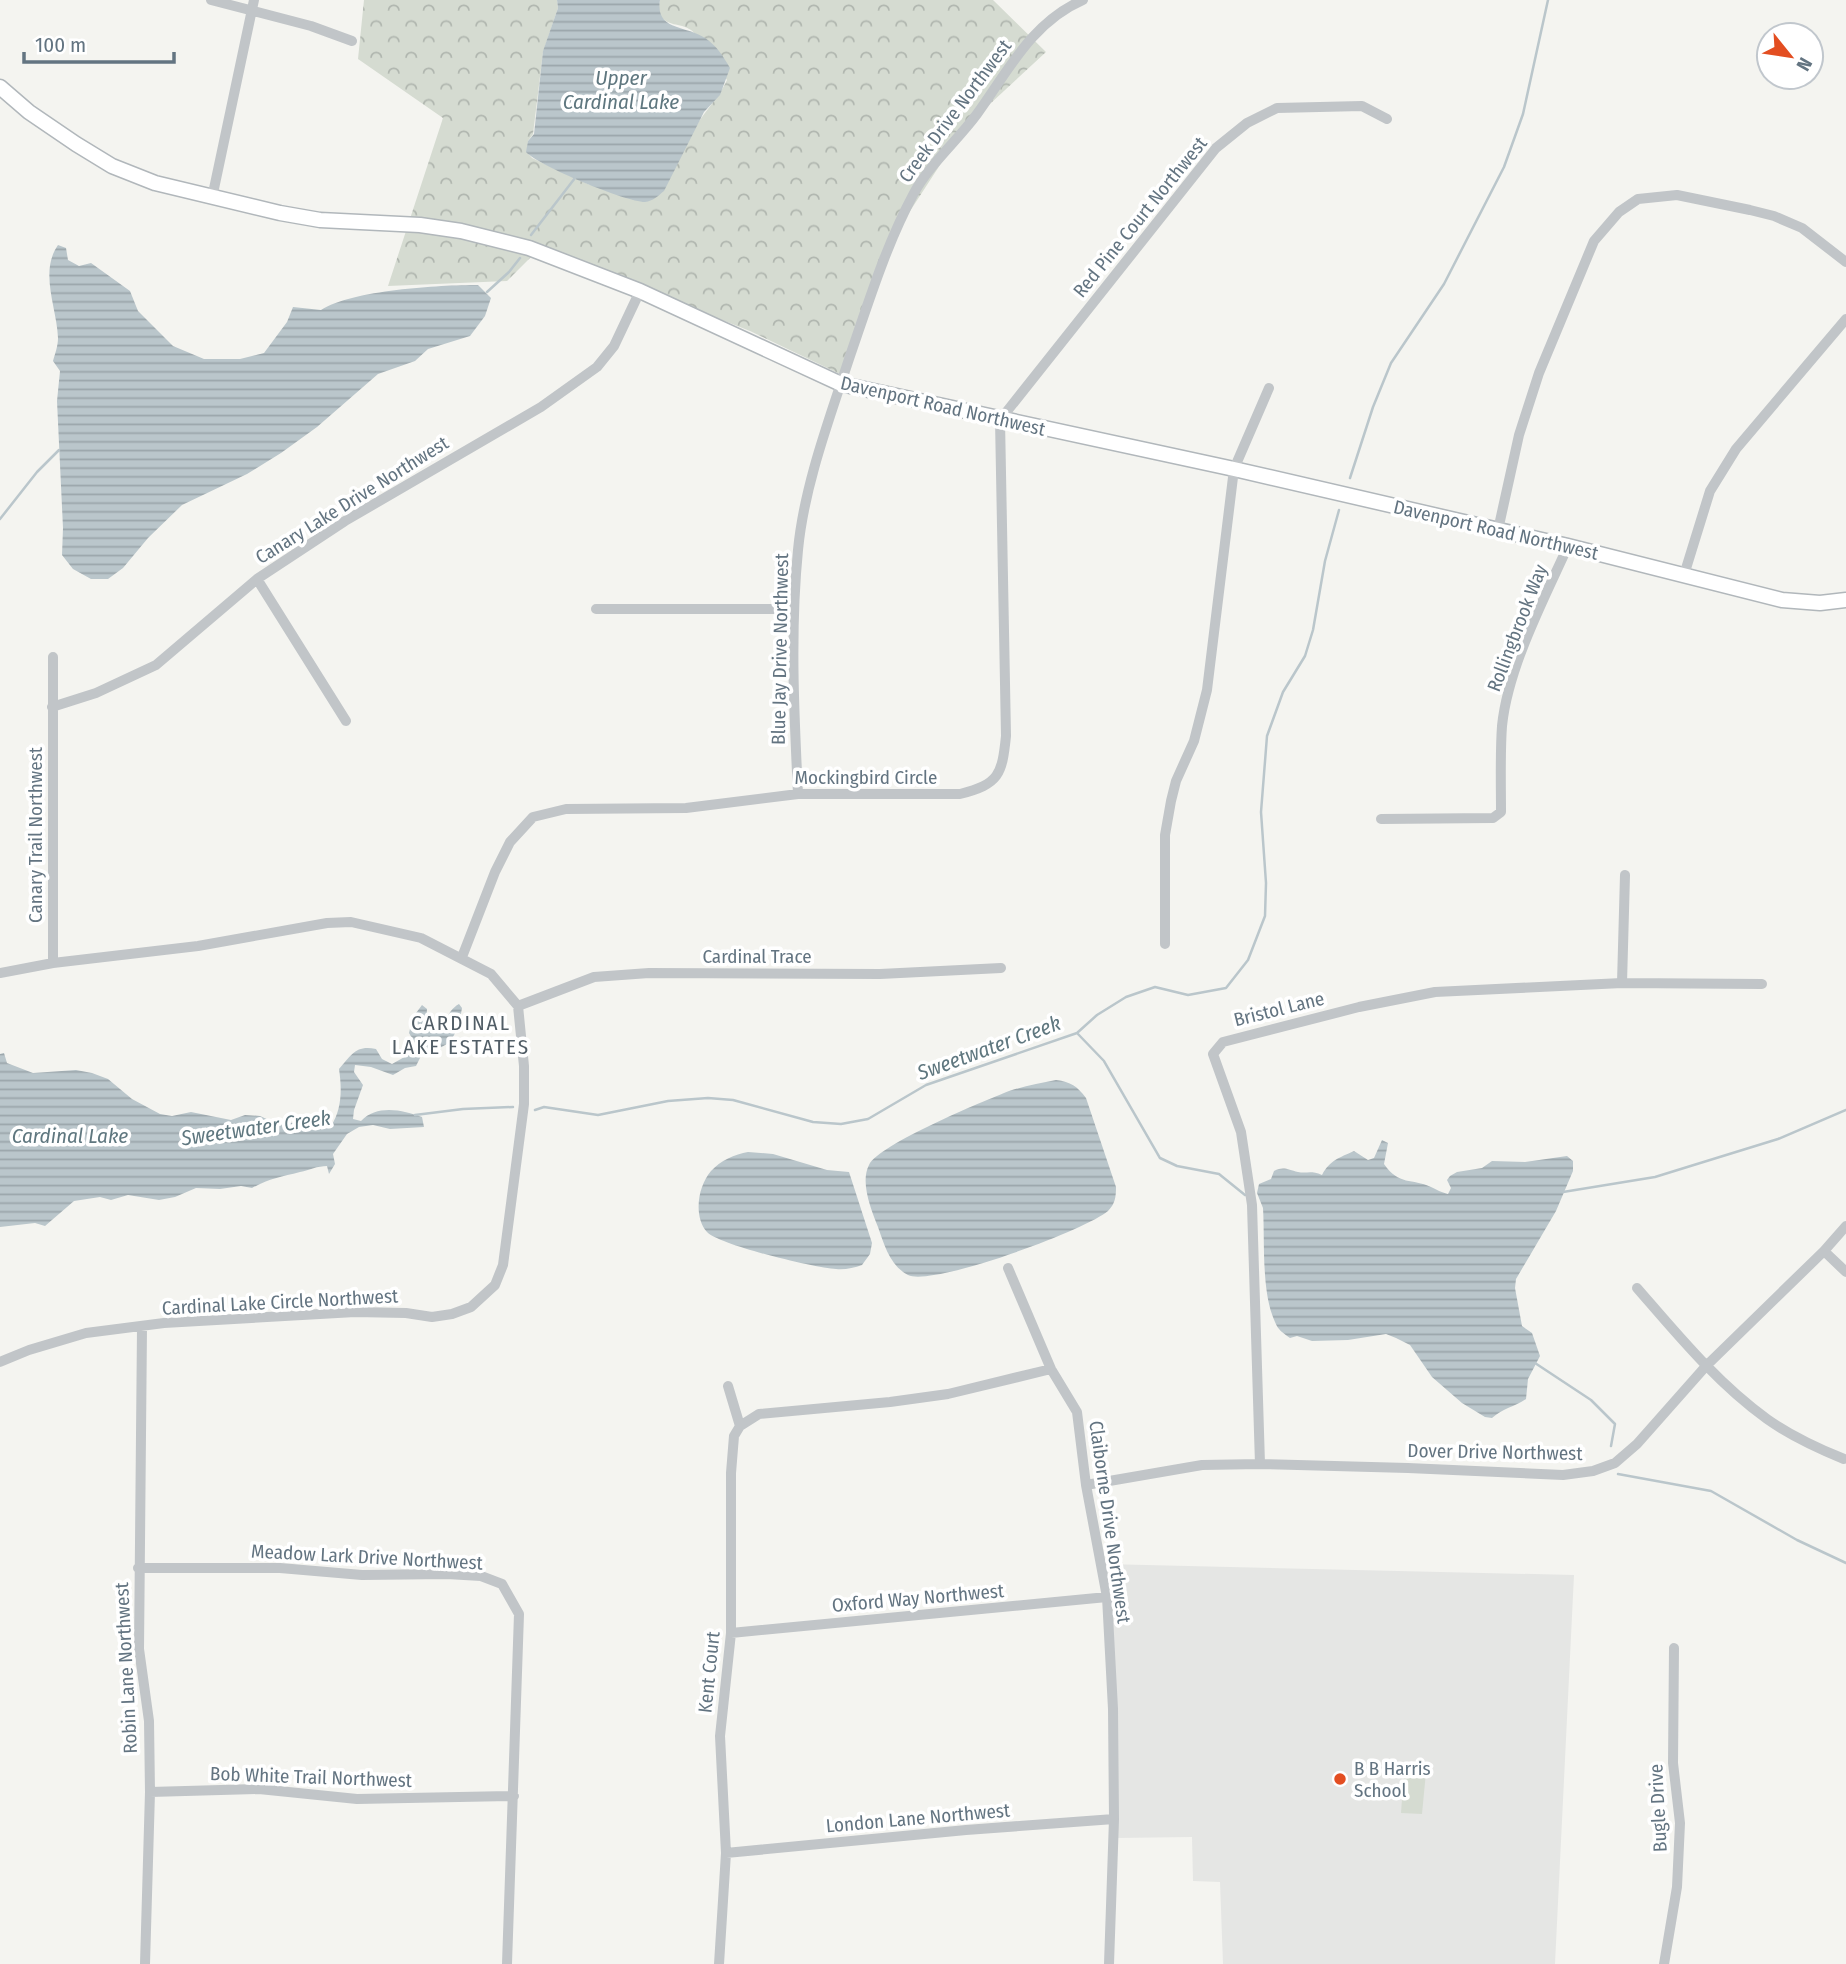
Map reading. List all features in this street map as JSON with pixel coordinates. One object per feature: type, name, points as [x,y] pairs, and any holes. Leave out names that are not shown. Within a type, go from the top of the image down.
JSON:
[{"type":"street","points":[[211,0],[253,5],[352,41]]},
{"type":"street","name":"Creek Drive Northwest","points":[[841,384],[883,260],[915,191],[976,115],[1036,31],[1065,8],[1083,0]]},
{"type":"street","points":[[212,198],[253,5]]},
{"type":"street","name":"Davenport Road Northwest","points":[[0,87],[29,112],[112,166],[155,183],[212,198],[320,220],[396,223],[473,234],[529,248],[640,291],[841,384],[1568,545],[1782,600],[1820,603],[1846,600]]},
{"type":"street","name":"Red Pine Court Northwest","points":[[1000,420],[1216,148],[1247,123],[1277,108],[1315,106],[1362,106],[1387,118]]},
{"type":"street","points":[[1498,530],[1519,435],[1539,373],[1594,240],[1619,212],[1638,199],[1677,195],[1750,210],[1774,216],[1802,228],[1846,262]]},
{"type":"street","name":"Canary Lake Drive Northwest","points":[[52,706],[96,693],[156,664],[257,579],[345,522],[541,407],[597,367],[614,346],[640,291]]},
{"type":"street","points":[[1684,575],[1710,491],[1735,449],[1846,319]]},
{"type":"street","name":"Blue Jay Drive Northwest","points":[[798,794],[793,688],[798,548],[819,454],[841,384]]},
{"type":"street","points":[[1165,944],[1165,835],[1176,781],[1194,741],[1206,690],[1234,469],[1269,388]]},
{"type":"street","name":"Mockingbird Circle","points":[[462,957],[495,872],[510,842],[533,817],[566,809],[686,808],[798,794],[960,794],[984,788],[1003,766],[1006,736],[1000,420]]},
{"type":"street","name":"Rollingbrook Way","points":[[1381,819],[1493,818],[1501,811],[1502,725],[1511,684],[1532,627],[1568,545]]},
{"type":"street","points":[[257,579],[346,721]]},
{"type":"street","points":[[596,608],[794,609]]},
{"type":"street","name":"Canary Trail Northwest","points":[[53,657],[53,963]]},
{"type":"street","points":[[1625,875],[1622,983],[1762,984]]},
{"type":"street","points":[[0,973],[53,963],[198,946],[327,923],[351,922],[421,938],[462,957],[491,974],[519,1006]]},
{"type":"street","name":"Cardinal Trace","points":[[519,1006],[594,977],[621,974],[880,974],[1001,968]]},
{"type":"street","name":"Bristol Lane","points":[[1260,1464],[1255,1226],[1241,1132],[1213,1054],[1226,1040],[1286,1028],[1359,1007],[1434,992],[1622,983]]},
{"type":"street","name":"Cardinal Lake Circle Northwest","points":[[0,1362],[29,1350],[86,1333],[142,1328],[164,1323],[355,1312],[406,1313],[432,1317],[471,1307],[495,1285],[503,1265],[524,1104],[519,1006]]},
{"type":"street","name":"Dover Drive Northwest","points":[[1086,1485],[1202,1465],[1260,1464],[1563,1475],[1593,1471],[1615,1463],[1637,1444],[1706,1366],[1824,1251],[1846,1226]]},
{"type":"street","points":[[1824,1251],[1846,1272]]},
{"type":"street","name":"Claiborne Drive Northwest","points":[[1008,1268],[1051,1369],[1077,1412],[1086,1485],[1107,1597],[1113,1709],[1114,1819],[1109,1964]]},
{"type":"street","points":[[1637,1289],[1706,1366],[1767,1418],[1809,1444],[1844,1459]]},
{"type":"street","name":"Robin Lane Northwest","points":[[142,1328],[139,1649],[149,1721],[150,1792],[145,1964]]},
{"type":"street","points":[[728,1387],[740,1426],[759,1414],[877,1404],[947,1394],[1051,1369]]},
{"type":"street","name":"Kent Court","points":[[719,1964],[726,1853],[720,1736],[731,1633],[731,1472],[734,1436],[740,1426]]},
{"type":"street","name":"Meadow Lark Drive Northwest","points":[[138,1569],[280,1568],[362,1575],[447,1574],[481,1576],[502,1584],[519,1614],[507,1964]]},
{"type":"street","name":"Oxford Way Northwest","points":[[731,1633],[1107,1597]]},
{"type":"street","name":"Bugle Drive","points":[[1664,1964],[1677,1887],[1680,1823],[1673,1763],[1674,1648]]},
{"type":"street","name":"Bob White Trail Northwest","points":[[150,1792],[259,1789],[357,1799],[514,1796]]},
{"type":"street","name":"London Lane Northwest","points":[[726,1853],[1114,1819]]},
{"type":"shaded area","name":"B B Harris School","points":[[1104,1564],[1574,1575],[1555,1964],[1223,1964],[1220,1882],[1193,1881],[1192,1837],[1116,1838]]},
{"type":"green space","points":[[364,0],[557,0],[558,8],[543,52],[533,134],[528,141],[527,152],[532,158],[590,185],[695,128],[727,80],[691,30],[662,18],[658,13],[660,0],[993,0],[1046,52],[964,128],[899,228],[840,374],[750,331],[540,248],[507,281],[388,286],[443,118],[358,59]]},
{"type":"green space","points":[[1404,1771],[1426,1772],[1422,1814],[1401,1813]]},
{"type":"water","name":"Upper Cardinal Lake","points":[[557,0],[660,0],[662,17],[667,22],[705,38],[722,55],[730,68],[720,95],[704,112],[664,191],[650,201],[635,200],[602,190],[547,166],[526,152],[528,141],[534,134],[543,51],[558,8]]},
{"type":"water","points":[[58,245],[66,248],[68,260],[79,266],[91,263],[130,291],[138,311],[173,346],[204,359],[240,359],[264,353],[287,322],[293,307],[321,310],[335,303],[374,293],[441,286],[478,285],[491,298],[485,316],[470,336],[428,349],[415,361],[378,374],[317,427],[281,453],[247,474],[182,505],[148,538],[123,568],[108,579],[91,579],[73,569],[62,555],[57,401],[60,371],[53,361],[58,338],[49,278]]},
{"type":"water","name":"Cardinal Lake","points":[[459,1004],[462,1008],[452,1038],[441,1047],[424,1050],[416,1066],[405,1068],[393,1075],[371,1067],[355,1065],[354,1072],[363,1085],[353,1119],[361,1121],[382,1110],[399,1111],[422,1117],[424,1127],[359,1127],[347,1134],[333,1154],[335,1164],[329,1174],[327,1166],[323,1166],[276,1178],[252,1188],[196,1188],[159,1200],[128,1195],[111,1200],[100,1197],[74,1201],[45,1226],[35,1223],[0,1227],[0,1054],[4,1053],[7,1063],[33,1073],[76,1070],[108,1079],[132,1099],[160,1114],[172,1116],[191,1112],[231,1120],[245,1115],[260,1116],[271,1121],[331,1126],[340,1099],[339,1069],[351,1055],[363,1048],[376,1049],[382,1059],[392,1064],[408,1055],[416,1045],[409,1033],[413,1017],[422,1005],[427,1009],[429,1022],[439,1030],[452,1009]]},
{"type":"water","points":[[1056,1080],[1073,1085],[1086,1098],[1116,1187],[1115,1200],[1108,1211],[1071,1231],[976,1265],[923,1276],[908,1275],[902,1271],[888,1254],[870,1204],[866,1188],[869,1165],[892,1146],[956,1113],[1009,1091]]},
{"type":"water","points":[[1382,1140],[1388,1143],[1384,1164],[1395,1176],[1448,1194],[1451,1188],[1447,1180],[1450,1176],[1457,1172],[1482,1168],[1492,1161],[1525,1162],[1567,1156],[1573,1161],[1573,1171],[1556,1211],[1516,1279],[1515,1288],[1522,1326],[1532,1333],[1540,1356],[1528,1379],[1526,1399],[1492,1418],[1485,1417],[1462,1403],[1432,1377],[1410,1345],[1396,1338],[1386,1334],[1348,1340],[1312,1341],[1297,1336],[1290,1338],[1275,1322],[1264,1266],[1263,1208],[1257,1193],[1259,1184],[1271,1179],[1274,1171],[1281,1169],[1322,1175],[1332,1163],[1354,1151],[1368,1160],[1374,1158]]},
{"type":"water","points":[[748,1152],[773,1154],[827,1170],[849,1172],[872,1243],[870,1254],[862,1265],[839,1269],[809,1265],[729,1243],[707,1232],[700,1218],[699,1201],[707,1177],[723,1161]]},
{"type":"waterway","points":[[1350,478],[1373,407],[1391,363],[1444,284],[1504,167],[1523,114],[1548,0]]},
{"type":"waterway","points":[[531,235],[575,178]]},
{"type":"waterway","points":[[487,292],[520,258]]},
{"type":"waterway","points":[[0,519],[37,472],[59,450]]},
{"type":"waterway","points":[[535,1110],[544,1107],[598,1115],[668,1101],[708,1098],[733,1100],[813,1122],[841,1124],[868,1119],[926,1085],[1077,1033],[1097,1015],[1126,997],[1155,987],[1188,995],[1226,988],[1248,960],[1265,916],[1266,883],[1261,812],[1267,736],[1283,692],[1305,656],[1339,510]]},
{"type":"waterway","name":"Sweetwater Creek","points":[[1077,1033],[1104,1061],[1160,1158],[1177,1166],[1219,1174],[1248,1195]]},
{"type":"waterway","name":"Sweetwater Creek","points":[[415,1115],[513,1107]]},
{"type":"waterway","points":[[1563,1192],[1655,1177],[1778,1139],[1846,1110]]},
{"type":"waterway","name":"Sweetwater Creek","points":[[1535,1363],[1591,1400],[1615,1424],[1611,1446]]},
{"type":"waterway","name":"Sweetwater Creek","points":[[1618,1474],[1711,1491],[1797,1540],[1846,1563]]},
{"type":"place","name":"B B Harris School","points":[[1340,1779]]},
{"type":"district","name":"CARDINAL LAKE ESTATES","points":[[461,1035]]}]
